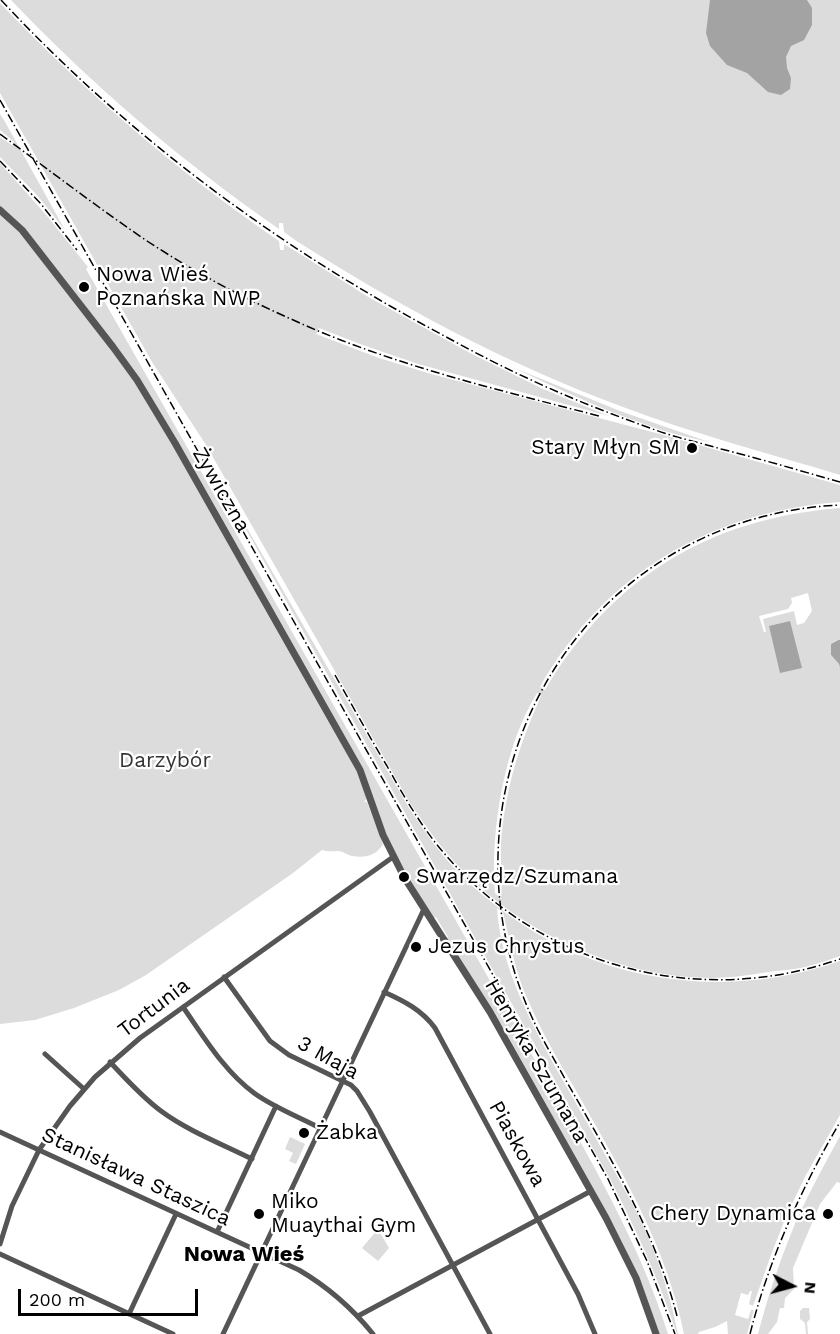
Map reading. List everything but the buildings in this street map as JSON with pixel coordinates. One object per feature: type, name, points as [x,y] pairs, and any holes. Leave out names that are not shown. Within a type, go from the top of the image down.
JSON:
[{"type":"street","name":"Żywiczna","points":[[0,210],[17,224],[35,245],[113,347],[153,407],[191,469],[352,755],[363,778],[374,811]]},
{"type":"street","name":"Henryka Szumana","points":[[374,811],[404,877],[490,1012],[618,1240],[656,1334]]},
{"type":"street","name":"Tortunia","points":[[0,1244],[12,1206],[39,1150],[84,1089],[110,1062],[224,977],[393,857]]},
{"type":"street","points":[[224,1334],[424,909]]},
{"type":"street","name":"3 Maja","points":[[224,977],[265,1035],[276,1046],[289,1055],[353,1086],[370,1112],[490,1334]]},
{"type":"street","name":"Piaskowa","points":[[384,992],[422,1012],[432,1024],[578,1294],[595,1334]]},
{"type":"street","points":[[183,1007],[210,1046],[239,1080],[254,1093],[320,1128]]},
{"type":"street","points":[[45,1054],[84,1089]]},
{"type":"street","points":[[110,1062],[151,1103],[167,1115],[252,1159]]},
{"type":"street","points":[[217,1232],[276,1106]]},
{"type":"street","name":"Stanisława Staszica","points":[[0,1132],[312,1278],[358,1316],[373,1334]]},
{"type":"street","points":[[358,1316],[591,1191]]},
{"type":"street","points":[[129,1314],[176,1214]]},
{"type":"street","points":[[0,1254],[172,1334]]},
{"type":"green space","points":[[11,0],[840,0],[840,475],[731,443],[623,407],[495,353],[413,311],[295,240],[284,232],[283,223],[279,223],[279,229],[207,176],[106,92]]},
{"type":"green space","points":[[0,3],[32,36],[134,130],[204,187],[279,241],[280,250],[284,250],[284,244],[370,298],[470,353],[543,389],[609,416],[418,364],[319,328],[316,334],[379,358],[431,374],[660,434],[840,485],[840,502],[793,508],[748,519],[706,535],[666,556],[629,581],[596,612],[566,647],[540,687],[545,690],[571,650],[601,616],[633,586],[668,561],[707,540],[748,525],[793,514],[840,508],[840,640],[831,644],[831,655],[840,668],[840,956],[800,968],[725,977],[678,976],[645,970],[613,962],[551,936],[522,919],[495,899],[462,870],[410,803],[206,445],[152,362],[0,93]],"holes":[[[808,593],[812,611],[804,623],[797,625],[794,611],[763,619],[766,632],[764,632],[759,616],[788,609],[792,603],[791,598]],[[537,693],[541,696],[520,750],[506,805],[501,843],[501,899],[495,893],[497,817],[508,763],[516,738]]]},
{"type":"green space","points":[[0,114],[65,230],[37,195],[0,157],[0,137],[12,145],[14,142],[0,130]]},
{"type":"green space","name":"Darzybór","points":[[0,163],[88,267],[86,269],[552,1090],[631,1239],[668,1334],[659,1334],[622,1242],[504,1029],[446,938],[448,937],[436,917],[433,918],[399,863],[358,761],[180,446],[130,370],[360,770],[369,796],[364,802],[367,802],[383,844],[374,854],[361,857],[340,851],[322,850],[293,873],[146,975],[119,990],[74,1008],[35,1020],[0,1024]]},
{"type":"green space","points":[[512,367],[620,411],[709,442],[661,430],[623,416]]},
{"type":"green space","points":[[192,433],[409,808],[444,857],[481,893],[506,913],[561,947],[607,965],[640,974],[707,982],[741,981],[808,971],[840,961],[840,1115],[787,1214],[753,1306],[749,1304],[752,1291],[748,1295],[741,1293],[735,1315],[748,1319],[751,1310],[754,1310],[747,1334],[728,1334],[727,1321],[698,1334],[684,1334],[666,1269],[653,1237],[624,1177],[538,1023],[523,989],[503,912],[497,908],[511,975],[550,1057],[641,1220],[665,1284],[677,1334],[663,1294],[610,1179]]},
{"type":"green space","points":[[840,1136],[840,1183],[837,1182],[820,1204],[793,1268],[794,1289],[785,1298],[784,1308],[780,1308],[777,1322],[768,1334],[758,1334],[775,1276],[797,1219]]},
{"type":"green space","points":[[290,1137],[305,1144],[296,1164],[289,1161],[293,1153],[285,1149]]},
{"type":"green space","points":[[378,1229],[389,1248],[378,1261],[362,1248]]},
{"type":"green space","points":[[803,1308],[809,1308],[808,1334],[806,1334],[805,1323],[800,1319],[800,1311]]},
{"type":"shaded area","points":[[710,0],[807,0],[812,8],[812,25],[804,40],[791,46],[786,57],[791,78],[790,89],[781,95],[768,92],[747,73],[727,65],[710,46],[706,33]]},
{"type":"shaded area","points":[[790,621],[802,668],[780,673],[769,626]]},
{"type":"shaded area","points":[[840,640],[840,668],[831,655],[831,644]]},
{"type":"railway","points":[[1,0],[97,95],[200,180],[255,220],[367,293],[488,359],[588,404],[668,434],[840,482]]},
{"type":"railway","points":[[0,100],[608,1179],[647,1261],[675,1334]]},
{"type":"railway","points":[[0,134],[147,241],[182,263],[272,311],[328,335],[404,362],[599,416]]},
{"type":"railway","points":[[0,161],[41,204],[77,250]]},
{"type":"railway","points":[[677,1316],[651,1241],[634,1205],[538,1030],[506,940],[498,851],[512,764],[545,684],[597,614],[664,559],[746,521],[840,505]]},
{"type":"railway","points":[[335,675],[404,797],[438,846],[477,887],[521,921],[570,947],[621,966],[675,977],[730,980],[785,974],[840,959]]},
{"type":"railway","points":[[750,1334],[767,1279],[799,1199],[840,1122]]},
{"type":"place","name":"Nowa Wieś Poznańska NWP","points":[[84,287]]},
{"type":"place","name":"Stary Młyn SM","points":[[692,448]]},
{"type":"place","name":"Swarzędz/Szumana","points":[[404,877]]},
{"type":"place","name":"Jezus Chrystus","points":[[416,947]]},
{"type":"place","name":"Żabka","points":[[304,1133]]},
{"type":"place","name":"Miko Muaythai Gym","points":[[259,1214]]},
{"type":"place","name":"Chery Dynamica","points":[[828,1214]]},
{"type":"district","name":"Nowa Wieś","points":[[244,1255]]}]
